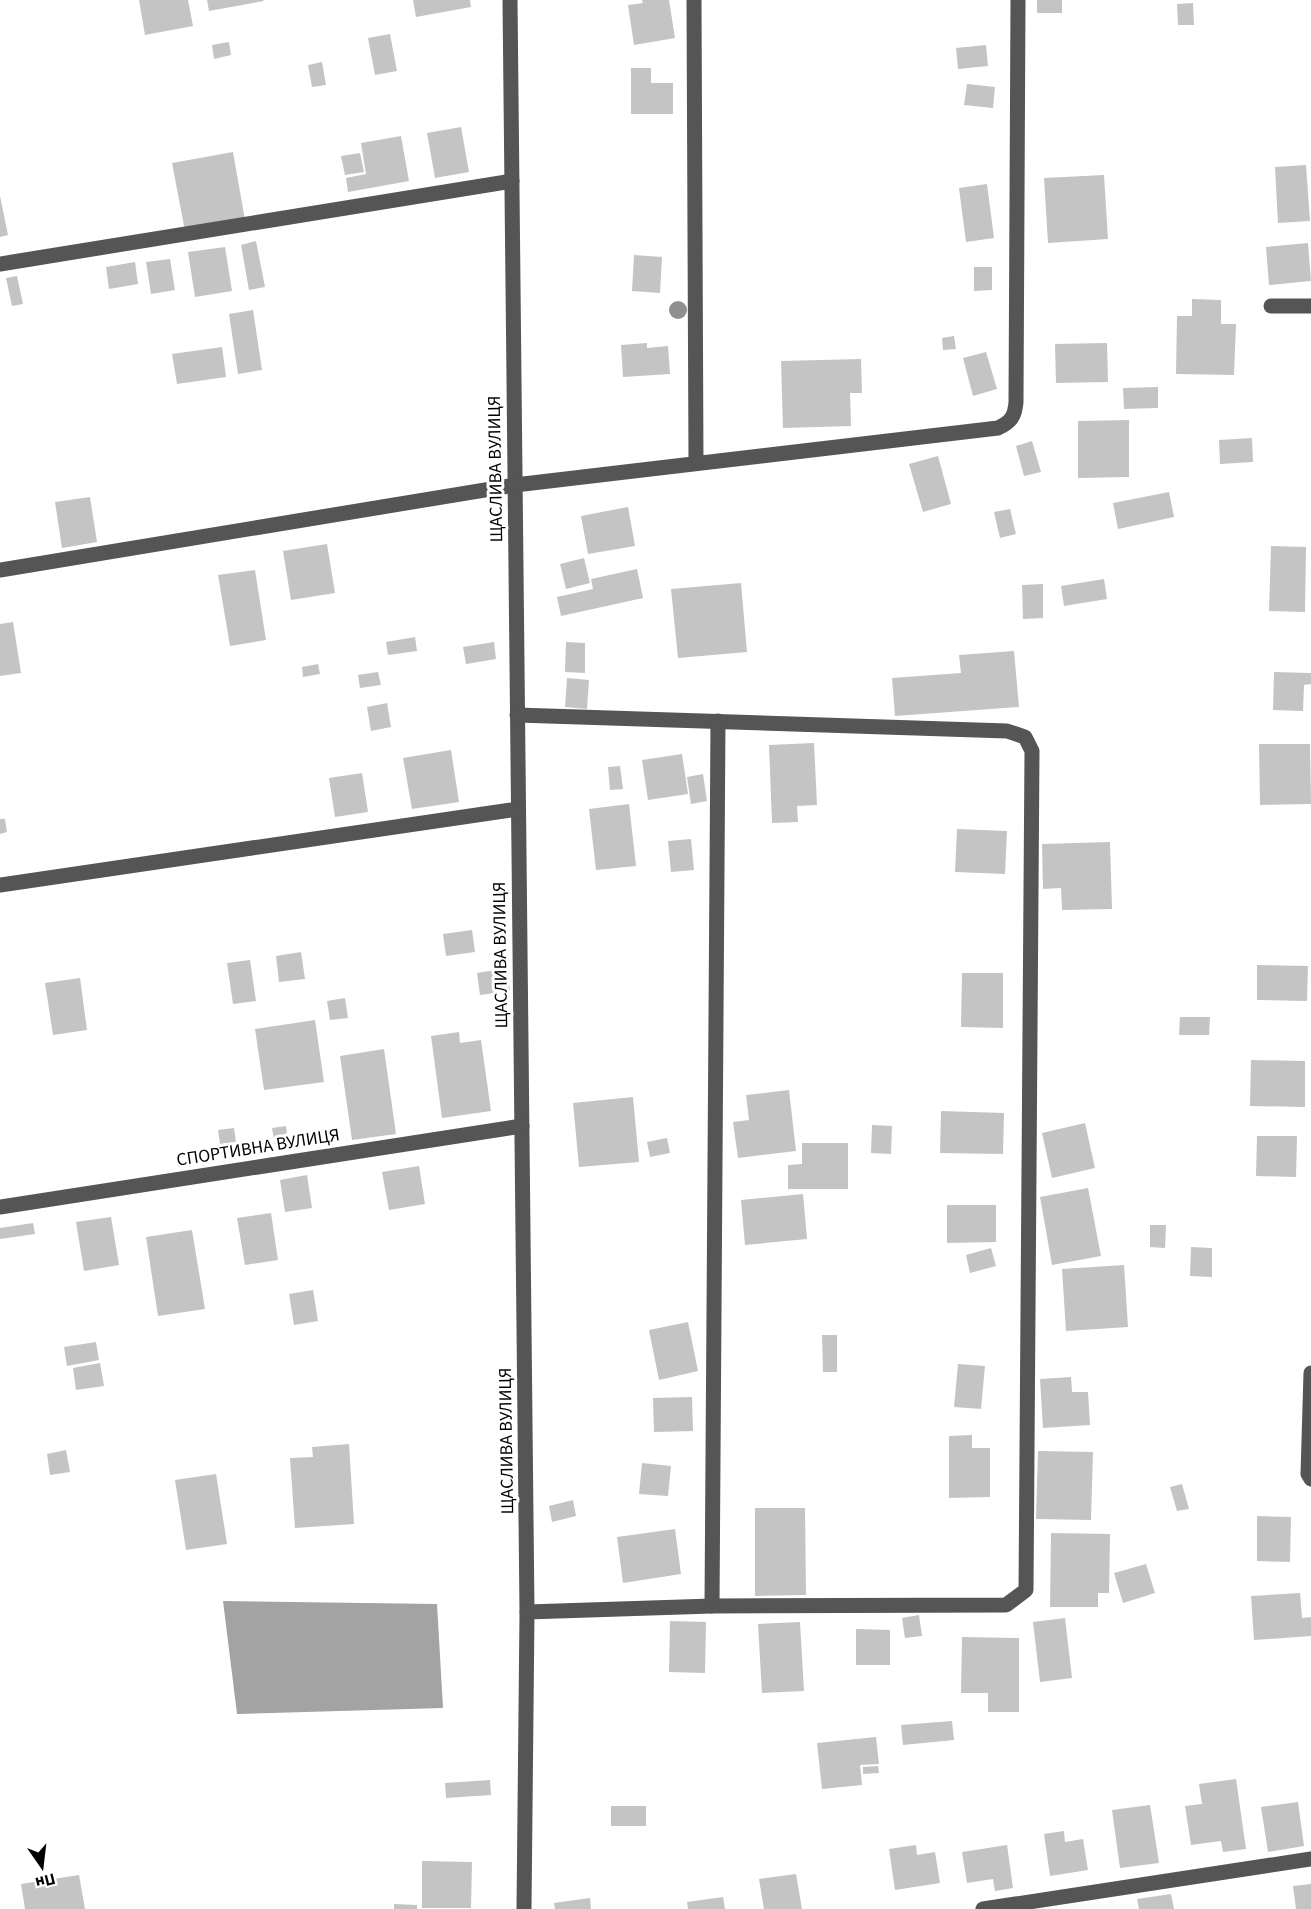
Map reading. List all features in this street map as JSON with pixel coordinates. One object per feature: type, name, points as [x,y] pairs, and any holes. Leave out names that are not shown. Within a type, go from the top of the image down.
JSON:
[{"type":"street","name":"ЩАСЛИВА ВУЛИЦЯ","points":[[510,0],[527,1612],[524,1909]]},
{"type":"street","points":[[694,0],[696,463]]},
{"type":"street","points":[[0,570],[515,485],[998,428],[1008,423],[1015,414],[1018,0]]},
{"type":"street","points":[[0,264],[512,181]]},
{"type":"street","points":[[1271,306],[1311,306]]},
{"type":"street","points":[[517,715],[1007,731],[1025,737],[1032,751],[1026,1590],[1006,1605],[712,1606],[527,1612]]},
{"type":"street","points":[[712,1606],[718,721]]},
{"type":"street","points":[[0,885],[518,809]]},
{"type":"street","name":"СПОРТИВНА ВУЛИЦЯ","points":[[0,1207],[522,1126]]},
{"type":"street","points":[[1311,1373],[1308,1474],[1311,1479]]},
{"type":"street","points":[[983,1909],[1311,1859]]},
{"type":"shaded area","points":[[223,1601],[437,1604],[443,1708],[237,1714]]},
{"type":"building","points":[[139,0],[188,0],[193,26],[145,35]]},
{"type":"building","points":[[207,0],[263,0],[264,1],[209,11]]},
{"type":"building","points":[[413,0],[470,0],[471,7],[416,17]]},
{"type":"building","points":[[642,0],[669,0],[675,38],[634,45],[628,5],[643,3]]},
{"type":"building","points":[[1037,0],[1062,0],[1062,13],[1037,13]]},
{"type":"building","points":[[1193,3],[1194,25],[1178,25],[1177,4]]},
{"type":"building","points":[[390,34],[397,71],[375,75],[368,38]]},
{"type":"building","points":[[229,42],[231,55],[214,59],[212,45]]},
{"type":"building","points":[[986,45],[988,66],[958,69],[956,48]]},
{"type":"building","points":[[322,62],[326,85],[312,87],[308,65]]},
{"type":"building","points":[[631,68],[651,68],[651,83],[673,83],[673,114],[631,114]]},
{"type":"building","points":[[967,84],[995,87],[993,108],[964,105]]},
{"type":"building","points":[[461,127],[469,172],[435,178],[427,133]]},
{"type":"building","points":[[401,136],[409,181],[348,192],[346,178],[366,174],[361,143]]},
{"type":"building","points":[[233,152],[245,220],[185,231],[172,163]]},
{"type":"building","points":[[360,153],[364,172],[345,175],[341,156]]},
{"type":"building","points":[[1306,165],[1310,221],[1278,223],[1275,167]]},
{"type":"building","points":[[1104,175],[1108,239],[1048,243],[1044,178]]},
{"type":"building","points":[[987,184],[994,238],[966,242],[959,188]]},
{"type":"building","points":[[0,196],[8,235],[0,237]]},
{"type":"building","points":[[256,241],[265,287],[249,290],[241,245]]},
{"type":"building","points":[[1308,243],[1311,281],[1269,285],[1266,247]]},
{"type":"building","points":[[225,247],[232,291],[195,297],[188,252]]},
{"type":"building","points":[[634,255],[662,257],[660,293],[632,291]]},
{"type":"building","points":[[170,259],[175,290],[151,294],[146,262]]},
{"type":"building","points":[[135,262],[138,284],[109,289],[106,267]]},
{"type":"building","points":[[974,267],[992,267],[992,290],[974,291]]},
{"type":"building","points":[[17,276],[23,304],[12,306],[6,278]]},
{"type":"building","points":[[1192,299],[1221,300],[1221,324],[1236,324],[1234,375],[1176,374],[1177,316],[1192,316]]},
{"type":"building","points":[[253,310],[262,370],[238,374],[229,314]]},
{"type":"building","points":[[954,336],[956,349],[943,350],[942,338]]},
{"type":"building","points":[[647,343],[647,348],[668,346],[670,374],[623,377],[621,345]]},
{"type":"building","points":[[1107,343],[1108,382],[1056,383],[1055,344]]},
{"type":"building","points":[[222,347],[226,377],[177,384],[172,354]]},
{"type":"building","points":[[986,352],[997,389],[973,396],[963,358]]},
{"type":"building","points":[[861,359],[862,393],[850,393],[851,426],[783,428],[781,361]]},
{"type":"building","points":[[1158,387],[1158,408],[1124,409],[1123,388]]},
{"type":"building","points":[[1129,420],[1129,477],[1078,478],[1078,421]]},
{"type":"building","points":[[1252,438],[1253,462],[1220,464],[1219,440]]},
{"type":"building","points":[[1032,441],[1041,472],[1024,476],[1016,446]]},
{"type":"building","points":[[938,456],[951,504],[923,512],[909,464]]},
{"type":"building","points":[[1169,492],[1174,517],[1118,529],[1113,503]]},
{"type":"building","points":[[90,497],[97,542],[62,548],[55,502]]},
{"type":"building","points":[[628,507],[635,546],[588,554],[581,516]]},
{"type":"building","points":[[1010,509],[1016,534],[1000,538],[994,512]]},
{"type":"building","points":[[327,544],[335,593],[291,600],[283,551]]},
{"type":"building","points":[[1271,546],[1306,547],[1305,612],[1269,611]]},
{"type":"building","points":[[584,558],[590,583],[566,589],[560,564]]},
{"type":"building","points":[[637,569],[643,598],[561,616],[557,597],[593,589],[591,579]]},
{"type":"building","points":[[255,570],[266,640],[230,646],[218,575]]},
{"type":"building","points":[[1104,579],[1107,599],[1064,606],[1061,586]]},
{"type":"building","points":[[741,583],[747,652],[678,658],[671,589]]},
{"type":"building","points":[[1043,584],[1043,618],[1023,619],[1022,585]]},
{"type":"building","points":[[13,622],[21,673],[0,676],[0,624]]},
{"type":"building","points":[[415,637],[417,651],[388,655],[386,642]]},
{"type":"building","points":[[494,642],[496,659],[466,664],[463,647]]},
{"type":"building","points":[[566,642],[585,643],[585,673],[565,672]]},
{"type":"building","points":[[1014,651],[1019,707],[895,716],[892,678],[961,673],[959,655]]},
{"type":"building","points":[[318,664],[320,674],[303,677],[302,667]]},
{"type":"building","points":[[378,672],[381,685],[360,688],[358,675]]},
{"type":"building","points":[[1274,672],[1311,673],[1311,684],[1304,685],[1303,711],[1273,710]]},
{"type":"building","points":[[567,678],[589,680],[587,709],[565,707]]},
{"type":"building","points":[[387,703],[391,727],[371,731],[367,707]]},
{"type":"building","points":[[814,743],[817,805],[797,806],[798,822],[772,823],[769,745]]},
{"type":"building","points":[[1259,744],[1310,744],[1311,804],[1260,805]]},
{"type":"building","points":[[451,750],[459,802],[412,809],[403,758]]},
{"type":"building","points":[[682,754],[688,794],[648,800],[642,760]]},
{"type":"building","points":[[620,766],[623,789],[610,790],[608,767]]},
{"type":"building","points":[[362,773],[368,812],[335,817],[329,778]]},
{"type":"building","points":[[703,774],[707,801],[691,804],[687,777]]},
{"type":"building","points":[[629,804],[636,866],[596,870],[589,809]]},
{"type":"building","points":[[0,819],[5,819],[7,832],[0,834]]},
{"type":"building","points":[[957,829],[1007,831],[1005,874],[955,872]]},
{"type":"building","points":[[691,839],[694,870],[671,872],[668,841]]},
{"type":"building","points":[[1110,842],[1112,909],[1062,910],[1061,888],[1043,889],[1042,844]]},
{"type":"building","points":[[472,930],[475,952],[446,956],[443,934]]},
{"type":"building","points":[[301,952],[305,979],[279,982],[276,956]]},
{"type":"building","points":[[250,960],[256,1001],[233,1004],[227,963]]},
{"type":"building","points":[[1257,965],[1308,966],[1307,1001],[1257,1000]]},
{"type":"building","points":[[507,968],[510,991],[480,995],[477,973]]},
{"type":"building","points":[[962,973],[1003,973],[1003,1028],[961,1027]]},
{"type":"building","points":[[80,978],[87,1030],[53,1035],[45,983]]},
{"type":"building","points":[[345,998],[348,1018],[330,1020],[327,1001]]},
{"type":"building","points":[[1180,1017],[1210,1017],[1209,1035],[1179,1035]]},
{"type":"building","points":[[315,1020],[324,1082],[264,1090],[255,1029]]},
{"type":"building","points":[[459,1032],[460,1043],[481,1040],[491,1111],[442,1118],[431,1036]]},
{"type":"building","points":[[384,1049],[396,1134],[352,1140],[340,1056]]},
{"type":"building","points":[[1251,1060],[1305,1061],[1305,1107],[1250,1106]]},
{"type":"building","points":[[789,1090],[796,1151],[738,1158],[733,1122],[749,1120],[746,1095]]},
{"type":"building","points":[[633,1097],[639,1162],[579,1167],[573,1103]]},
{"type":"building","points":[[941,1111],[1004,1113],[1003,1154],[940,1153]]},
{"type":"building","points":[[1085,1123],[1095,1168],[1052,1178],[1042,1133]]},
{"type":"building","points":[[872,1125],[892,1126],[891,1154],[871,1153]]},
{"type":"building","points":[[286,1126],[288,1143],[275,1145],[272,1128]]},
{"type":"building","points":[[234,1128],[236,1142],[220,1144],[218,1130]]},
{"type":"building","points":[[1257,1136],[1297,1136],[1296,1177],[1256,1176]]},
{"type":"building","points":[[667,1138],[670,1153],[650,1157],[647,1142]]},
{"type":"building","points":[[802,1143],[848,1143],[848,1189],[788,1189],[788,1165],[802,1164]]},
{"type":"building","points":[[419,1166],[425,1204],[389,1210],[382,1172]]},
{"type":"building","points":[[307,1175],[312,1208],[285,1212],[280,1180]]},
{"type":"building","points":[[1088,1188],[1101,1256],[1052,1265],[1040,1197]]},
{"type":"building","points":[[803,1194],[807,1239],[745,1245],[741,1200]]},
{"type":"building","points":[[947,1205],[996,1205],[996,1242],[947,1243]]},
{"type":"building","points":[[271,1213],[278,1260],[245,1265],[237,1218]]},
{"type":"building","points":[[111,1217],[119,1265],[84,1271],[76,1222]]},
{"type":"building","points":[[33,1223],[35,1234],[0,1239],[0,1228]]},
{"type":"building","points":[[1150,1225],[1166,1225],[1165,1248],[1150,1247]]},
{"type":"building","points":[[192,1230],[205,1309],[158,1316],[146,1237]]},
{"type":"building","points":[[1191,1247],[1212,1248],[1212,1277],[1190,1276]]},
{"type":"building","points":[[991,1248],[996,1266],[970,1273],[966,1255]]},
{"type":"building","points":[[1124,1265],[1128,1327],[1066,1331],[1062,1269]]},
{"type":"building","points":[[313,1290],[318,1321],[294,1325],[289,1294]]},
{"type":"building","points":[[688,1322],[698,1371],[659,1380],[649,1330]]},
{"type":"building","points":[[822,1335],[837,1335],[837,1372],[823,1372]]},
{"type":"building","points":[[96,1342],[99,1360],[67,1366],[64,1347]]},
{"type":"building","points":[[100,1363],[104,1386],[76,1390],[73,1368]]},
{"type":"building","points":[[958,1364],[985,1366],[981,1409],[954,1407]]},
{"type":"building","points":[[1071,1377],[1072,1392],[1088,1392],[1090,1425],[1043,1428],[1040,1379]]},
{"type":"building","points":[[692,1397],[693,1431],[654,1432],[653,1398]]},
{"type":"building","points":[[972,1435],[972,1448],[990,1448],[990,1497],[949,1498],[949,1436]]},
{"type":"building","points":[[349,1444],[354,1524],[295,1528],[290,1458],[313,1457],[312,1447]]},
{"type":"building","points":[[66,1450],[70,1472],[50,1475],[47,1454]]},
{"type":"building","points":[[1038,1451],[1093,1452],[1091,1520],[1036,1519]]},
{"type":"building","points":[[642,1463],[671,1466],[668,1496],[639,1494]]},
{"type":"building","points":[[216,1474],[227,1544],[186,1550],[175,1480]]},
{"type":"building","points":[[1182,1484],[1189,1509],[1177,1511],[1170,1487]]},
{"type":"building","points":[[573,1500],[576,1516],[552,1522],[549,1506]]},
{"type":"building","points":[[755,1508],[805,1508],[806,1595],[755,1596]]},
{"type":"building","points":[[1257,1516],[1291,1517],[1290,1562],[1257,1561]]},
{"type":"building","points":[[675,1529],[681,1574],[623,1583],[617,1537]]},
{"type":"building","points":[[1051,1533],[1110,1534],[1109,1593],[1098,1593],[1098,1607],[1050,1607]]},
{"type":"building","points":[[1146,1564],[1155,1593],[1123,1603],[1114,1573]]},
{"type":"building","points":[[1300,1593],[1302,1618],[1311,1617],[1311,1636],[1254,1640],[1251,1596]]},
{"type":"building","points":[[919,1615],[922,1636],[905,1638],[902,1618]]},
{"type":"building","points":[[1065,1618],[1072,1678],[1040,1682],[1033,1622]]},
{"type":"building","points":[[670,1621],[706,1622],[705,1673],[669,1672]]},
{"type":"building","points":[[800,1622],[804,1691],[762,1693],[758,1624]]},
{"type":"building","points":[[856,1629],[890,1630],[890,1665],[856,1665]]},
{"type":"building","points":[[962,1637],[1019,1638],[1019,1712],[988,1712],[988,1693],[961,1693]]},
{"type":"building","points":[[952,1721],[954,1740],[903,1745],[901,1725]]},
{"type":"building","points":[[876,1737],[879,1764],[860,1765],[862,1785],[822,1789],[817,1743]]},
{"type":"building","points":[[878,1766],[879,1773],[863,1774],[863,1767]]},
{"type":"building","points":[[1236,1779],[1246,1849],[1223,1852],[1221,1841],[1191,1845],[1185,1806],[1202,1804],[1199,1784]]},
{"type":"building","points":[[490,1780],[491,1795],[446,1798],[445,1783]]},
{"type":"building","points":[[1298,1802],[1304,1846],[1268,1852],[1261,1807]]},
{"type":"building","points":[[1150,1805],[1159,1863],[1120,1868],[1112,1810]]},
{"type":"building","points":[[611,1806],[646,1806],[646,1826],[611,1826]]},
{"type":"building","points":[[1064,1831],[1065,1842],[1083,1839],[1088,1870],[1050,1876],[1044,1834]]},
{"type":"building","points":[[916,1845],[917,1855],[935,1852],[940,1883],[895,1890],[889,1849]]},
{"type":"building","points":[[1007,1845],[1013,1888],[995,1891],[993,1879],[967,1883],[962,1852]]},
{"type":"building","points":[[422,1861],[472,1862],[471,1908],[422,1908]]},
{"type":"building","points":[[796,1874],[802,1909],[764,1909],[759,1879]]},
{"type":"building","points":[[79,1875],[85,1909],[25,1909],[21,1884]]},
{"type":"building","points":[[1311,1884],[1311,1909],[1296,1909],[1293,1886]]},
{"type":"building","points":[[1171,1894],[1174,1909],[1139,1909],[1137,1899]]},
{"type":"building","points":[[723,1897],[725,1909],[688,1909],[687,1902]]},
{"type":"building","points":[[590,1898],[591,1909],[555,1909],[554,1903]]},
{"type":"building","points":[[394,1904],[417,1905],[417,1909],[394,1909]]}]
